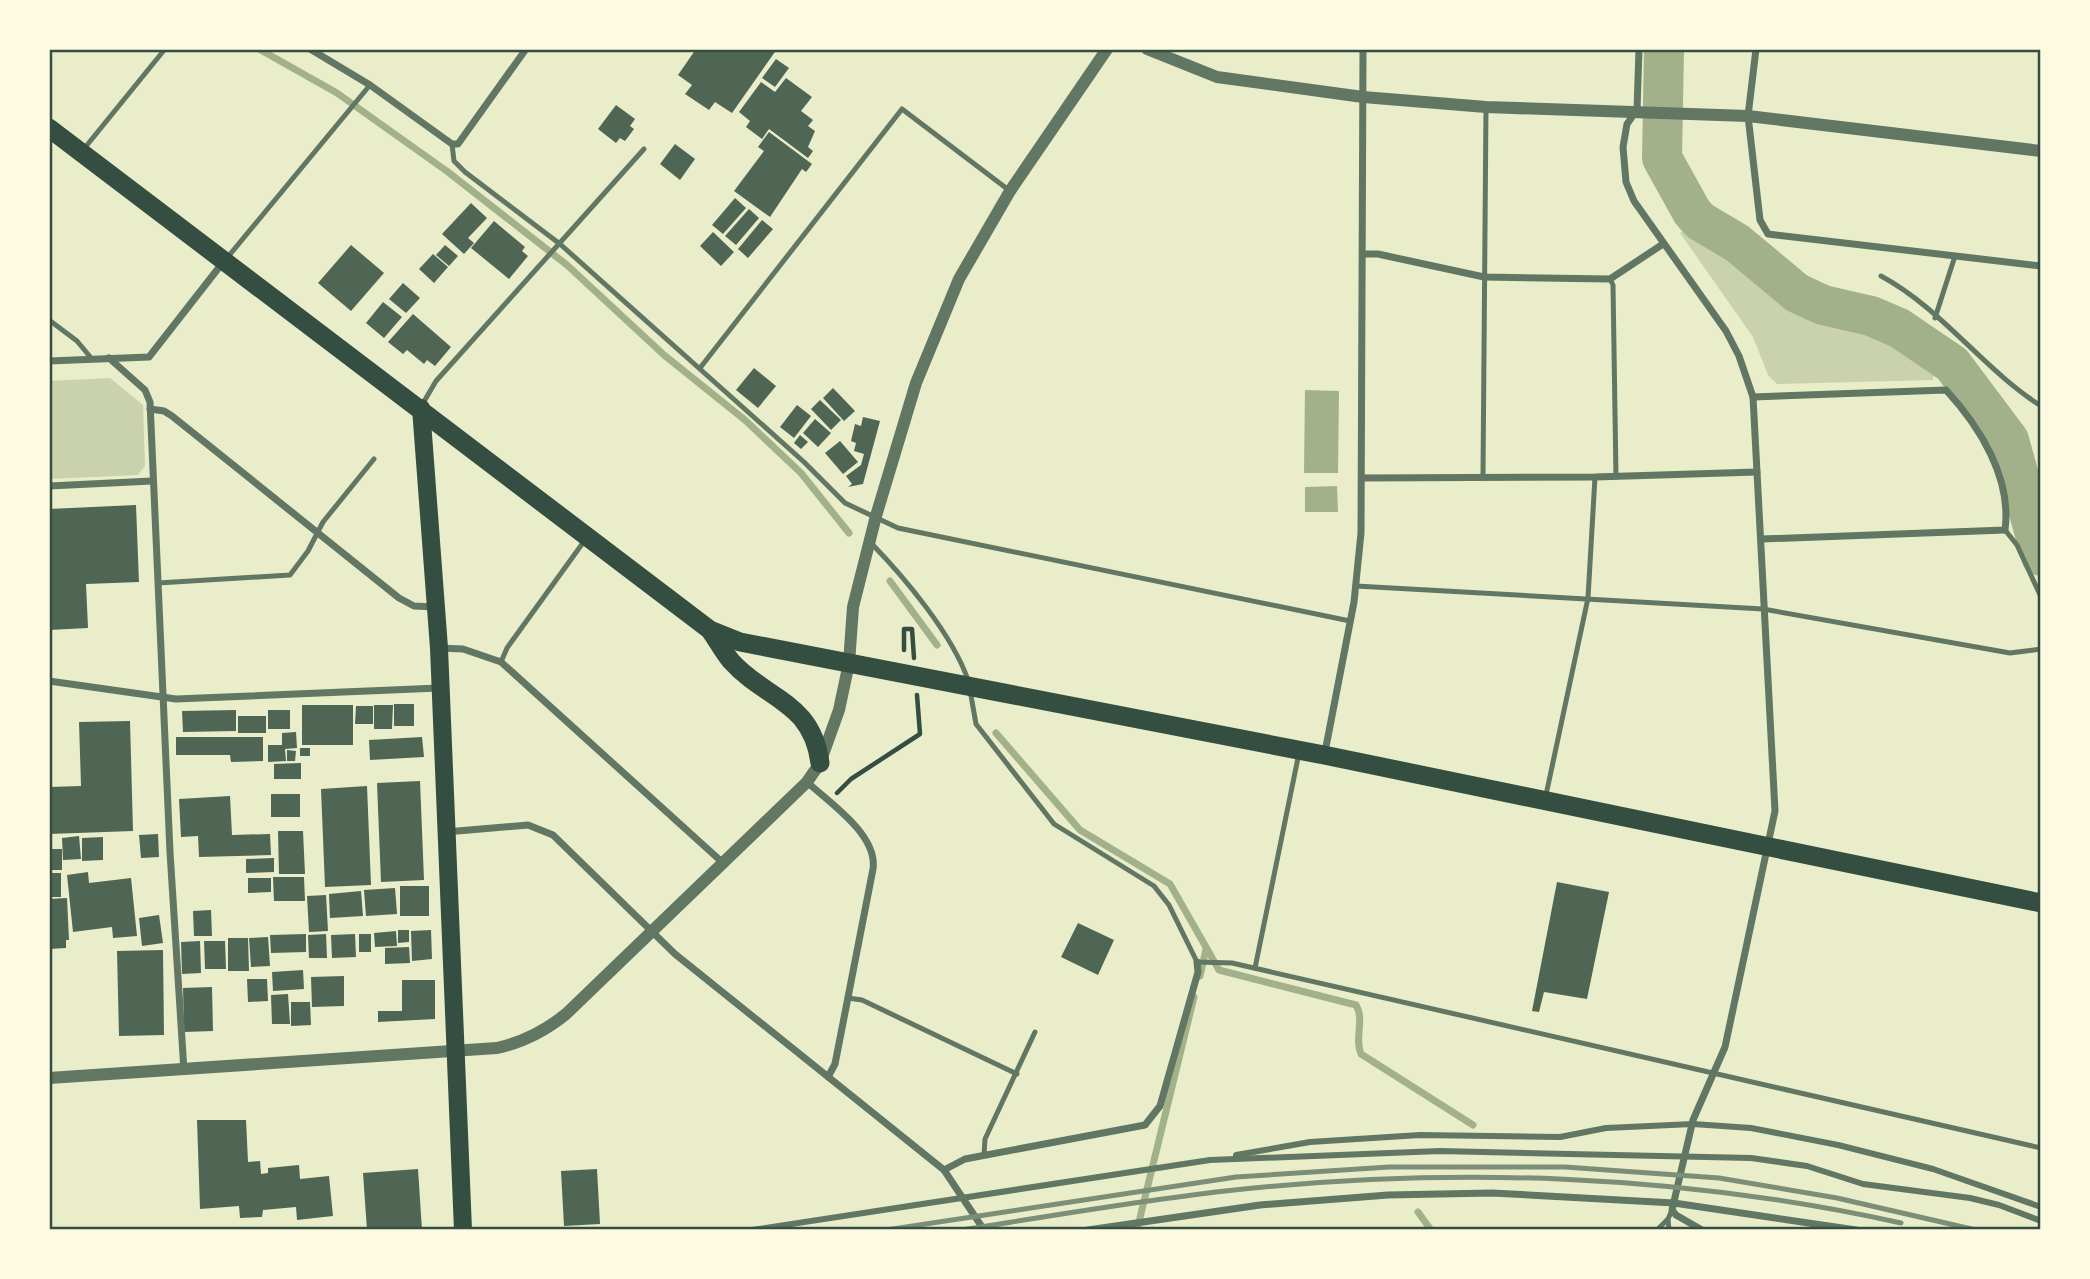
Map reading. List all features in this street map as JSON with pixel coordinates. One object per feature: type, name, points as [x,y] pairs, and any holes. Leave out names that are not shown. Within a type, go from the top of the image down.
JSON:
[{"type":"highway","points":[[49,128],[589,534],[710,629],[758,648],[969,685],[1299,750],[2041,903]]},
{"type":"highway","points":[[710,629],[732,662],[807,721],[816,740],[820,763]]},
{"type":"main road","points":[[421,408],[439,648],[463,1230]]},
{"type":"street","points":[[310,49],[370,85],[452,144],[458,144],[471,130],[526,49]]},
{"type":"street","points":[[49,1078],[184,1071],[507,1046],[550,1027],[807,782],[820,763],[839,710],[849,663],[853,607],[876,516],[916,383],[959,279],[1010,191],[1107,49]]},
{"type":"street","points":[[1147,49],[1217,77],[1363,97],[1486,107],[1641,110],[1748,116],[2041,151]]},
{"type":"street","points":[[1324,755],[1356,586],[1362,478],[1363,49]]},
{"type":"street","points":[[1639,49],[1641,110],[1627,124],[1623,148],[1626,182],[1634,201],[1726,331],[1739,356],[1753,397],[1775,811],[1725,1048],[1693,1124],[1673,1207]]},
{"type":"street","points":[[1756,49],[1748,116],[1760,220],[1768,234],[2041,266]]},
{"type":"street","points":[[1363,254],[1378,254],[1484,277],[1610,279],[1663,244]]},
{"type":"street","points":[[49,361],[149,357],[225,261]]},
{"type":"street","points":[[109,359],[145,390],[150,409],[184,1071]]},
{"type":"street","points":[[1753,397],[1946,390],[1992,454],[2007,511],[2006,530],[1762,539]]},
{"type":"street","points":[[150,409],[164,411],[172,416],[399,598],[414,606],[436,607]]},
{"type":"street","points":[[1362,478],[1616,477],[1757,472]]},
{"type":"street","points":[[49,486],[152,481]]},
{"type":"street","points":[[439,648],[463,649],[501,662],[722,862]]},
{"type":"street","points":[[49,681],[176,699],[440,688]]},
{"type":"street","points":[[807,782],[850,822],[873,853],[835,1064],[828,1077]]},
{"type":"street","points":[[446,832],[528,825],[546,830],[651,932],[944,1170],[965,1197],[984,1230]]},
{"type":"street","points":[[944,1170],[953,1163],[984,1155],[1145,1125],[1153,1119],[1160,1106],[1198,972],[1197,962]]},
{"type":"street","points":[[752,1230],[1210,1160],[1310,1142],[1420,1135],[1560,1137],[1606,1128],[1693,1124],[1751,1128],[1838,1145],[1933,1169],[2041,1207]]},
{"type":"street","points":[[1210,1160],[1440,1151],[1685,1154],[1751,1158],[1807,1166],[1863,1184],[1980,1200],[2041,1221]]},
{"type":"street","points":[[1088,1230],[1133,1227],[1260,1205],[1388,1195],[1529,1194],[1673,1207],[1856,1230]]},
{"type":"street","points":[[1673,1207],[1702,1230]]},
{"type":"lane","points":[[81,152],[165,49]]},
{"type":"lane","points":[[225,261],[370,85]]},
{"type":"lane","points":[[1483,476],[1486,107]]},
{"type":"lane","points":[[700,368],[902,109],[1010,191]]},
{"type":"lane","points":[[452,144],[454,161],[465,172],[560,244],[700,368],[845,503],[898,527],[1350,621]]},
{"type":"lane","points":[[421,408],[436,381],[645,149]]},
{"type":"lane","points":[[1935,318],[1955,256]]},
{"type":"lane","points":[[1881,276],[1908,294],[2007,382],[2041,405]]},
{"type":"lane","points":[[1610,279],[1613,285],[1616,477]]},
{"type":"lane","points":[[49,320],[77,341],[92,359]]},
{"type":"lane","points":[[158,583],[282,578],[294,572],[318,533],[373,459]]},
{"type":"lane","points":[[1545,800],[1588,598],[1595,477]]},
{"type":"lane","points":[[2006,530],[2017,545],[2041,597]]},
{"type":"lane","points":[[501,662],[507,648],[589,534]]},
{"type":"lane","points":[[869,542],[887,560],[939,628],[962,664],[976,724],[1054,824],[1154,886],[1169,905],[1197,962],[1221,961],[1255,968],[2041,1147]]},
{"type":"lane","points":[[1356,586],[1763,609],[2010,653],[2041,649]]},
{"type":"lane","points":[[1255,968],[1299,750]]},
{"type":"lane","points":[[848,999],[862,1000],[1017,1074]]},
{"type":"lane","points":[[984,1155],[985,1139],[1035,1032]]},
{"type":"lane","points":[[1657,1230],[1668,1219],[1673,1207]]},
{"type":"lane","points":[[1668,1219],[1669,1230]]},
{"type":"path","points":[[904,650],[904,629],[912,629],[913,642]]},
{"type":"path","points":[[828,802],[851,779],[920,734]]},
{"type":"shaded area","points":[[1689,227],[1798,305],[1865,329],[1936,362],[1933,380],[1777,384],[1768,375],[1753,337],[1680,233]]},
{"type":"shaded area","points":[[110,378],[143,405],[145,466],[138,475],[49,479],[49,381]]},
{"type":"shaded area","points":[[1305,390],[1339,391],[1338,473],[1304,473]]},
{"type":"shaded area","points":[[1337,486],[1338,512],[1305,512],[1305,487]]},
{"type":"building","points":[[696,49],[777,49],[732,113],[715,102],[709,110],[685,94],[692,85],[678,75]]},
{"type":"building","points":[[776,59],[789,68],[775,87],[762,78]]},
{"type":"building","points":[[786,78],[812,97],[801,111],[813,120],[808,126],[815,131],[808,147],[813,151],[808,158],[769,129],[762,139],[746,127],[750,121],[739,112],[761,82],[775,92]]},
{"type":"building","points":[[616,105],[635,119],[630,126],[634,129],[625,141],[620,138],[616,143],[598,129]]},
{"type":"building","points":[[769,132],[812,164],[806,172],[802,169],[770,217],[734,191],[764,151],[758,147]]},
{"type":"building","points":[[675,144],[695,159],[680,180],[660,164]]},
{"type":"building","points":[[735,198],[746,208],[723,234],[712,225]]},
{"type":"building","points":[[471,203],[487,218],[468,238],[474,243],[464,254],[442,234]]},
{"type":"building","points":[[749,209],[759,218],[736,245],[725,236]]},
{"type":"building","points":[[762,220],[773,229],[748,258],[738,249]]},
{"type":"building","points":[[494,221],[525,247],[522,251],[528,256],[509,279],[471,248]]},
{"type":"building","points":[[713,232],[734,252],[721,266],[700,246]]},
{"type":"building","points":[[351,245],[384,273],[351,311],[318,283]]},
{"type":"building","points":[[445,245],[458,256],[449,266],[436,255]]},
{"type":"building","points":[[433,254],[448,267],[434,283],[419,269]]},
{"type":"building","points":[[403,283],[420,298],[406,313],[389,299]]},
{"type":"building","points":[[383,302],[402,317],[384,338],[366,323]]},
{"type":"building","points":[[413,314],[451,347],[435,366],[427,360],[424,364],[407,350],[403,354],[388,342]]},
{"type":"building","points":[[754,368],[776,386],[758,408],[736,390]]},
{"type":"building","points":[[833,388],[855,411],[844,421],[823,398]]},
{"type":"building","points":[[820,400],[841,420],[831,430],[811,409]]},
{"type":"building","points":[[797,405],[811,416],[794,438],[780,427]]},
{"type":"building","points":[[863,417],[880,421],[863,484],[848,487],[852,484],[846,476],[861,465],[864,454],[854,451],[856,443],[851,441],[855,424],[861,426]]},
{"type":"building","points":[[815,419],[831,433],[818,447],[803,433]]},
{"type":"building","points":[[800,435],[808,442],[801,449],[794,443]]},
{"type":"building","points":[[840,441],[858,462],[843,474],[825,453]]},
{"type":"building","points":[[136,505],[139,582],[86,584],[88,628],[49,630],[49,509]]},
{"type":"building","points":[[394,704],[414,704],[414,726],[394,726]]},
{"type":"building","points":[[302,705],[353,705],[353,745],[302,745]]},
{"type":"building","points":[[374,705],[393,705],[392,729],[374,729]]},
{"type":"building","points":[[356,706],[373,706],[373,724],[355,724]]},
{"type":"building","points":[[236,710],[236,731],[183,732],[182,711]]},
{"type":"building","points":[[268,710],[290,710],[290,729],[268,729]]},
{"type":"building","points":[[238,716],[266,716],[266,733],[238,733]]},
{"type":"building","points":[[130,721],[133,831],[49,834],[49,787],[81,786],[79,722]]},
{"type":"building","points":[[296,732],[297,748],[285,749],[286,761],[268,762],[268,745],[282,745],[282,733]]},
{"type":"building","points":[[176,737],[263,737],[263,761],[231,762],[230,755],[176,755]]},
{"type":"building","points":[[422,737],[424,757],[370,760],[369,740]]},
{"type":"building","points":[[300,748],[310,748],[310,756],[300,756]]},
{"type":"building","points":[[287,750],[296,751],[295,761],[287,761]]},
{"type":"building","points":[[301,763],[301,779],[274,779],[274,764]]},
{"type":"building","points":[[420,781],[424,880],[381,882],[377,783]]},
{"type":"building","points":[[367,786],[371,885],[325,887],[321,789]]},
{"type":"building","points":[[271,794],[300,794],[300,817],[271,817]]},
{"type":"building","points":[[230,796],[232,835],[270,834],[271,855],[199,857],[198,836],[181,837],[179,799]]},
{"type":"building","points":[[278,831],[303,831],[305,874],[279,874]]},
{"type":"building","points":[[158,834],[159,857],[141,858],[139,835]]},
{"type":"building","points":[[79,836],[81,859],[63,860],[62,838]]},
{"type":"building","points":[[103,837],[103,860],[82,861],[82,838]]},
{"type":"building","points":[[49,849],[62,849],[62,870],[49,870]]},
{"type":"building","points":[[274,858],[274,872],[246,873],[246,859]]},
{"type":"building","points":[[88,872],[89,883],[131,878],[137,936],[113,938],[112,927],[73,932],[67,875]]},
{"type":"building","points":[[49,873],[61,873],[61,897],[49,897]]},
{"type":"building","points":[[273,877],[304,877],[305,901],[274,901]]},
{"type":"building","points":[[248,878],[271,878],[271,892],[248,893]]},
{"type":"building","points":[[1557,882],[1609,892],[1587,999],[1544,992],[1539,1012],[1532,1011]]},
{"type":"building","points":[[400,886],[429,886],[429,916],[400,916]]},
{"type":"building","points":[[395,888],[397,914],[366,916],[364,890]]},
{"type":"building","points":[[361,891],[363,916],[330,918],[329,894]]},
{"type":"building","points":[[326,895],[328,931],[309,932],[307,896]]},
{"type":"building","points":[[67,898],[69,940],[66,940],[66,948],[49,949],[49,899]]},
{"type":"building","points":[[211,910],[212,936],[194,936],[193,911]]},
{"type":"building","points":[[159,915],[163,943],[142,946],[139,918]]},
{"type":"building","points":[[1078,923],[1114,940],[1098,975],[1061,957]]},
{"type":"building","points":[[398,930],[409,930],[409,942],[398,943]]},
{"type":"building","points":[[431,930],[432,959],[412,961],[411,931]]},
{"type":"building","points":[[396,931],[397,946],[375,947],[374,933]]},
{"type":"building","points":[[306,934],[306,952],[271,953],[270,935]]},
{"type":"building","points":[[326,934],[327,958],[309,958],[308,935]]},
{"type":"building","points":[[355,934],[356,957],[332,958],[331,935]]},
{"type":"building","points":[[359,934],[371,934],[371,952],[359,952]]},
{"type":"building","points":[[268,937],[270,966],[251,967],[249,938]]},
{"type":"building","points":[[228,938],[248,938],[249,971],[228,971]]},
{"type":"building","points":[[200,941],[201,973],[182,974],[181,942]]},
{"type":"building","points":[[204,941],[225,941],[226,969],[205,969]]},
{"type":"building","points":[[409,947],[410,963],[385,964],[385,948]]},
{"type":"building","points":[[163,950],[164,1035],[119,1036],[117,951]]},
{"type":"building","points":[[303,970],[304,989],[273,991],[272,972]]},
{"type":"building","points":[[344,976],[344,1006],[312,1007],[311,977]]},
{"type":"building","points":[[247,979],[267,979],[268,1001],[248,1002]]},
{"type":"building","points":[[402,980],[435,980],[435,1019],[378,1022],[378,1011],[402,1011]]},
{"type":"building","points":[[212,987],[213,1031],[184,1032],[183,988]]},
{"type":"building","points":[[288,994],[290,1024],[272,1024],[271,995]]},
{"type":"building","points":[[291,1002],[310,1002],[311,1025],[291,1026]]},
{"type":"building","points":[[197,1120],[246,1120],[248,1162],[260,1161],[261,1174],[268,1173],[268,1168],[299,1165],[300,1179],[329,1176],[333,1216],[297,1220],[296,1207],[263,1210],[262,1217],[240,1218],[239,1206],[200,1209]]},
{"type":"building","points":[[418,1169],[422,1230],[367,1230],[363,1173]]},
{"type":"building","points":[[597,1169],[600,1224],[564,1226],[561,1171]]},
{"type":"waterway","points":[[259,49],[337,93],[448,172],[567,265],[664,355],[745,420],[801,473],[849,533]]},
{"type":"waterway","points":[[1664,49],[1662,158],[1692,212],[1700,221],[1737,243],[1797,293],[1823,305],[1871,316],[1899,328],[1952,364],[2009,440],[2041,556]]},
{"type":"waterway","points":[[890,581],[937,645]]},
{"type":"waterway","points":[[996,733],[1080,830],[1170,884],[1219,970],[1356,1005],[1360,1017],[1361,1054],[1473,1125]]},
{"type":"waterway","points":[[1200,976],[1206,949]]},
{"type":"waterway","points":[[1137,1230],[1194,997]]},
{"type":"waterway","points":[[1418,1212],[1431,1230]]},
{"type":"railway","points":[[886,1230],[1236,1177],[1389,1167],[1565,1167],[1719,1178],[1837,1198],[1976,1230]]},
{"type":"railway","points":[[962,1230],[1225,1191],[1309,1183],[1479,1177],[1564,1179],[1734,1194],[1901,1223]]}]
